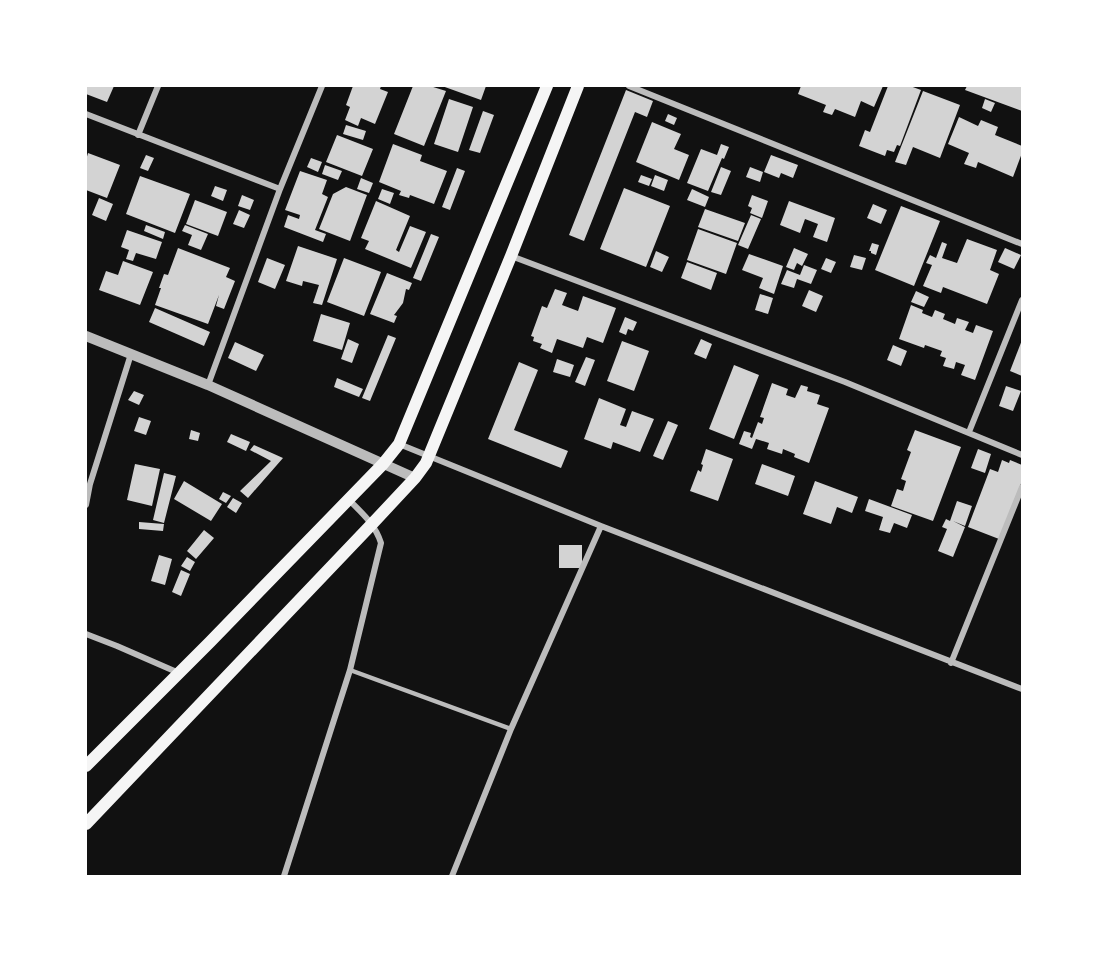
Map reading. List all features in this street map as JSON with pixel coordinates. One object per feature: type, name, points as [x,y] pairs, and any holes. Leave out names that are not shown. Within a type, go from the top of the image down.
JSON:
[{"type":"main road","points":[[86,766],[383,464],[399,444],[547,86]]},
{"type":"main road","points":[[86,824],[422,469],[511,256],[578,86]]},
{"type":"street","points":[[138,135],[158,86]]},
{"type":"street","points":[[208,384],[280,189],[322,86]]},
{"type":"street","points":[[629,86],[1023,244]]},
{"type":"street","points":[[86,114],[280,189]]},
{"type":"street","points":[[511,256],[844,382],[1023,455]]},
{"type":"street","points":[[969,432],[1023,300]]},
{"type":"street","points":[[86,336],[208,384],[415,478]]},
{"type":"street","points":[[86,504],[90,484],[131,354]]},
{"type":"street","points":[[399,444],[601,526],[1023,689]]},
{"type":"street","points":[[951,663],[1023,487]]},
{"type":"street","points":[[284,876],[350,670],[381,543],[372,524],[348,499]]},
{"type":"street","points":[[452,876],[512,729],[601,526]]},
{"type":"street","points":[[86,634],[179,673]]},
{"type":"lane","points":[[350,670],[512,729]]},
{"type":"building","points":[[86,86],[114,86],[107,102],[86,94]]},
{"type":"building","points":[[353,86],[381,86],[380,89],[388,92],[375,124],[361,118],[358,126],[345,120],[350,107],[346,105]]},
{"type":"building","points":[[413,86],[430,86],[446,91],[424,146],[394,134]]},
{"type":"building","points":[[442,86],[486,86],[481,100]]},
{"type":"building","points":[[801,86],[883,86],[874,107],[861,101],[855,117],[835,109],[832,115],[823,112],[826,105],[798,94]]},
{"type":"building","points":[[888,86],[910,86],[921,90],[900,146],[897,145],[894,152],[887,150],[885,156],[859,146],[865,130],[870,132]]},
{"type":"building","points":[[967,86],[1022,86],[1022,111],[965,90]]},
{"type":"building","points":[[626,90],[653,101],[647,117],[635,112],[584,241],[569,235]]},
{"type":"building","points":[[923,91],[960,105],[940,158],[913,147],[906,165],[895,162]]},
{"type":"building","points":[[449,99],[473,107],[458,152],[434,144]]},
{"type":"building","points":[[985,99],[995,103],[991,112],[982,108]]},
{"type":"building","points":[[483,111],[494,115],[480,153],[469,150]]},
{"type":"building","points":[[668,114],[677,118],[674,125],[665,121]]},
{"type":"building","points":[[959,117],[978,126],[981,120],[998,127],[995,135],[1022,146],[1022,153],[1013,177],[978,162],[976,168],[964,164],[969,153],[948,144]]},
{"type":"building","points":[[652,122],[681,134],[674,149],[689,155],[679,180],[636,162]]},
{"type":"building","points":[[346,125],[366,131],[363,140],[343,134]]},
{"type":"building","points":[[337,135],[373,149],[362,176],[326,162]]},
{"type":"building","points":[[393,144],[422,155],[420,161],[447,171],[434,204],[410,195],[409,198],[399,195],[401,191],[379,182]]},
{"type":"building","points":[[721,144],[729,147],[708,191],[687,183],[701,149],[717,155]]},
{"type":"building","points":[[88,153],[120,165],[107,198],[86,190]]},
{"type":"building","points":[[146,155],[154,158],[148,171],[140,168]]},
{"type":"building","points":[[771,155],[798,165],[793,178],[781,173],[779,178],[764,172]]},
{"type":"building","points":[[311,158],[322,162],[318,172],[307,167]]},
{"type":"building","points":[[325,165],[342,171],[338,180],[322,174]]},
{"type":"building","points":[[721,167],[731,171],[721,195],[711,192]]},
{"type":"building","points":[[750,167],[763,172],[760,182],[746,177]]},
{"type":"building","points":[[457,168],[465,171],[450,210],[442,207]]},
{"type":"building","points":[[300,171],[327,180],[322,194],[328,197],[315,230],[326,234],[323,242],[284,227],[288,215],[299,219],[300,215],[285,210]]},
{"type":"building","points":[[641,175],[652,179],[649,186],[638,182]]},
{"type":"building","points":[[655,175],[668,180],[664,191],[651,186]]},
{"type":"building","points":[[140,176],[190,194],[175,233],[126,214]]},
{"type":"building","points":[[361,178],[373,183],[369,193],[357,189]]},
{"type":"building","points":[[215,186],[227,190],[223,201],[211,196]]},
{"type":"building","points":[[346,187],[367,195],[350,241],[319,229],[333,194]]},
{"type":"building","points":[[624,188],[670,206],[646,267],[600,249]]},
{"type":"building","points":[[382,189],[394,193],[390,204],[378,199]]},
{"type":"building","points":[[692,189],[709,197],[705,207],[687,200]]},
{"type":"building","points":[[242,195],[254,200],[250,210],[238,206]]},
{"type":"building","points":[[752,195],[768,201],[762,218],[750,213],[752,208],[748,206]]},
{"type":"building","points":[[99,198],[113,204],[106,221],[92,215]]},
{"type":"building","points":[[195,200],[227,212],[218,236],[186,224]]},
{"type":"building","points":[[376,201],[410,216],[396,250],[399,252],[410,226],[426,232],[411,268],[365,249],[369,241],[361,238]]},
{"type":"building","points":[[789,201],[835,218],[827,242],[813,237],[818,224],[805,219],[800,233],[780,225]]},
{"type":"building","points":[[873,204],[887,210],[881,224],[867,218]]},
{"type":"building","points":[[901,206],[940,221],[914,286],[875,270]]},
{"type":"building","points":[[705,209],[745,223],[738,241],[698,227]]},
{"type":"building","points":[[239,210],[250,215],[244,228],[233,224]]},
{"type":"building","points":[[751,215],[761,219],[748,249],[738,245]]},
{"type":"building","points":[[146,225],[165,232],[163,239],[144,231]]},
{"type":"building","points":[[185,225],[208,234],[201,250],[188,245],[192,235],[182,231]]},
{"type":"building","points":[[698,229],[737,243],[726,274],[687,260]]},
{"type":"building","points":[[127,230],[162,242],[156,259],[136,253],[133,261],[126,259],[129,250],[121,247]]},
{"type":"building","points":[[431,234],[439,237],[421,281],[413,278]]},
{"type":"building","points":[[967,239],[997,250],[990,270],[999,274],[987,304],[943,287],[941,293],[923,286],[932,265],[926,263],[930,255],[936,258],[942,242],[947,244],[942,258],[957,263]]},
{"type":"building","points":[[872,243],[879,245],[876,255],[869,251]]},
{"type":"building","points":[[298,246],[337,259],[322,305],[313,303],[319,285],[303,281],[302,286],[286,281]]},
{"type":"building","points":[[178,248],[230,268],[226,277],[235,281],[224,309],[216,306],[219,295],[208,324],[155,305],[164,274],[168,275]]},
{"type":"building","points":[[794,248],[808,254],[802,266],[797,263],[794,270],[786,267]]},
{"type":"building","points":[[1005,248],[1021,255],[1014,269],[998,262]]},
{"type":"building","points":[[656,251],[669,257],[662,272],[650,267]]},
{"type":"building","points":[[749,254],[783,266],[774,294],[759,288],[763,278],[742,270]]},
{"type":"building","points":[[854,255],[866,258],[862,270],[850,267]]},
{"type":"building","points":[[267,258],[285,265],[275,289],[258,282]]},
{"type":"building","points":[[344,258],[381,272],[364,316],[327,302]]},
{"type":"building","points":[[826,258],[836,262],[831,273],[821,269]]},
{"type":"building","points":[[123,261],[153,272],[140,305],[99,290],[106,271],[118,275]]},
{"type":"building","points":[[687,262],[717,273],[711,290],[681,278]]},
{"type":"building","points":[[804,265],[817,270],[811,284],[797,279],[794,288],[781,284],[787,270],[800,275]]},
{"type":"building","points":[[387,273],[412,283],[409,290],[406,289],[403,303],[394,315],[397,316],[394,323],[370,314]]},
{"type":"building","points":[[555,289],[567,293],[562,305],[578,311],[583,296],[616,308],[603,343],[587,337],[583,348],[557,339],[552,353],[540,348],[542,344],[533,341],[534,337],[531,336],[542,306],[547,308]]},
{"type":"building","points":[[809,290],[823,296],[816,312],[802,306]]},
{"type":"building","points":[[916,291],[929,297],[924,307],[911,302]]},
{"type":"building","points":[[760,294],[773,298],[768,314],[755,310]]},
{"type":"building","points":[[911,305],[932,317],[935,310],[945,314],[943,319],[955,324],[957,318],[969,322],[965,330],[973,333],[976,325],[993,331],[975,380],[961,375],[965,365],[956,362],[954,369],[943,366],[946,358],[940,356],[942,351],[925,345],[924,348],[899,339]]},
{"type":"building","points":[[155,308],[210,332],[204,346],[149,322]]},
{"type":"building","points":[[321,314],[350,323],[342,350],[313,341]]},
{"type":"building","points":[[625,317],[637,322],[633,331],[628,329],[626,335],[619,332]]},
{"type":"building","points":[[388,335],[396,338],[370,401],[362,398]]},
{"type":"building","points":[[348,339],[359,344],[352,363],[341,359]]},
{"type":"building","points":[[701,339],[712,344],[706,359],[694,354]]},
{"type":"building","points":[[1022,340],[1022,376],[1010,371]]},
{"type":"building","points":[[622,341],[649,351],[634,391],[607,381]]},
{"type":"building","points":[[235,342],[264,355],[256,371],[228,358]]},
{"type":"building","points":[[893,345],[907,351],[901,366],[887,360]]},
{"type":"building","points":[[586,357],[595,360],[585,386],[575,382]]},
{"type":"building","points":[[557,359],[574,365],[570,377],[553,372]]},
{"type":"building","points":[[519,362],[538,370],[514,430],[568,451],[561,468],[488,439]]},
{"type":"building","points":[[734,365],[759,375],[734,439],[709,429]]},
{"type":"building","points":[[337,378],[363,389],[359,397],[334,387]]},
{"type":"building","points":[[772,383],[788,389],[786,395],[795,398],[801,385],[808,387],[807,391],[820,395],[817,404],[829,408],[809,463],[794,457],[795,454],[783,449],[782,454],[767,449],[769,443],[756,439],[752,449],[739,444],[744,431],[751,433],[752,438],[758,422],[762,424],[764,418],[760,417]]},
{"type":"building","points":[[1006,386],[1021,391],[1013,411],[999,406]]},
{"type":"building","points":[[134,391],[144,395],[139,405],[128,400]]},
{"type":"building","points":[[599,398],[626,409],[620,425],[626,427],[632,411],[654,419],[640,452],[613,442],[611,449],[584,439]]},
{"type":"building","points":[[139,417],[151,421],[146,435],[134,431]]},
{"type":"building","points":[[668,421],[678,425],[663,460],[653,456]]},
{"type":"building","points":[[191,430],[200,433],[198,441],[189,439]]},
{"type":"building","points":[[915,430],[961,447],[933,521],[891,506],[897,489],[903,491],[906,481],[901,479],[911,452],[907,450]]},
{"type":"building","points":[[231,434],[250,442],[246,451],[227,442]]},
{"type":"building","points":[[254,445],[283,458],[248,498],[240,491],[271,461],[250,450]]},
{"type":"building","points":[[706,449],[733,459],[718,501],[690,491],[698,470],[701,472]]},
{"type":"building","points":[[978,449],[991,454],[985,473],[971,468]]},
{"type":"building","points":[[1002,460],[1009,463],[1010,460],[1022,465],[1022,481],[999,539],[968,527],[990,469],[998,472]]},
{"type":"building","points":[[135,464],[160,469],[152,506],[127,500]]},
{"type":"building","points":[[762,464],[795,476],[788,496],[755,484]]},
{"type":"building","points":[[164,473],[176,476],[164,523],[153,520]]},
{"type":"building","points":[[184,481],[222,504],[211,521],[174,499]]},
{"type":"building","points":[[815,481],[858,497],[852,513],[837,507],[831,524],[803,514]]},
{"type":"building","points":[[223,492],[231,496],[226,503],[219,499]]},
{"type":"building","points":[[233,498],[242,503],[236,513],[227,507]]},
{"type":"building","points":[[869,499],[912,515],[907,528],[894,523],[890,533],[879,530],[883,517],[865,511]]},
{"type":"building","points":[[957,501],[972,506],[965,526],[953,521],[965,527],[953,557],[938,551],[947,529],[942,527],[946,519],[950,521]]},
{"type":"building","points":[[139,522],[164,524],[163,531],[139,529]]},
{"type":"building","points":[[204,530],[214,538],[196,559],[187,551]]},
{"type":"building","points":[[559,545],[582,545],[582,568],[559,568]]},
{"type":"building","points":[[159,555],[172,559],[165,585],[151,581]]},
{"type":"building","points":[[187,557],[195,562],[190,571],[181,566]]},
{"type":"building","points":[[181,570],[190,574],[181,596],[172,592]]}]
